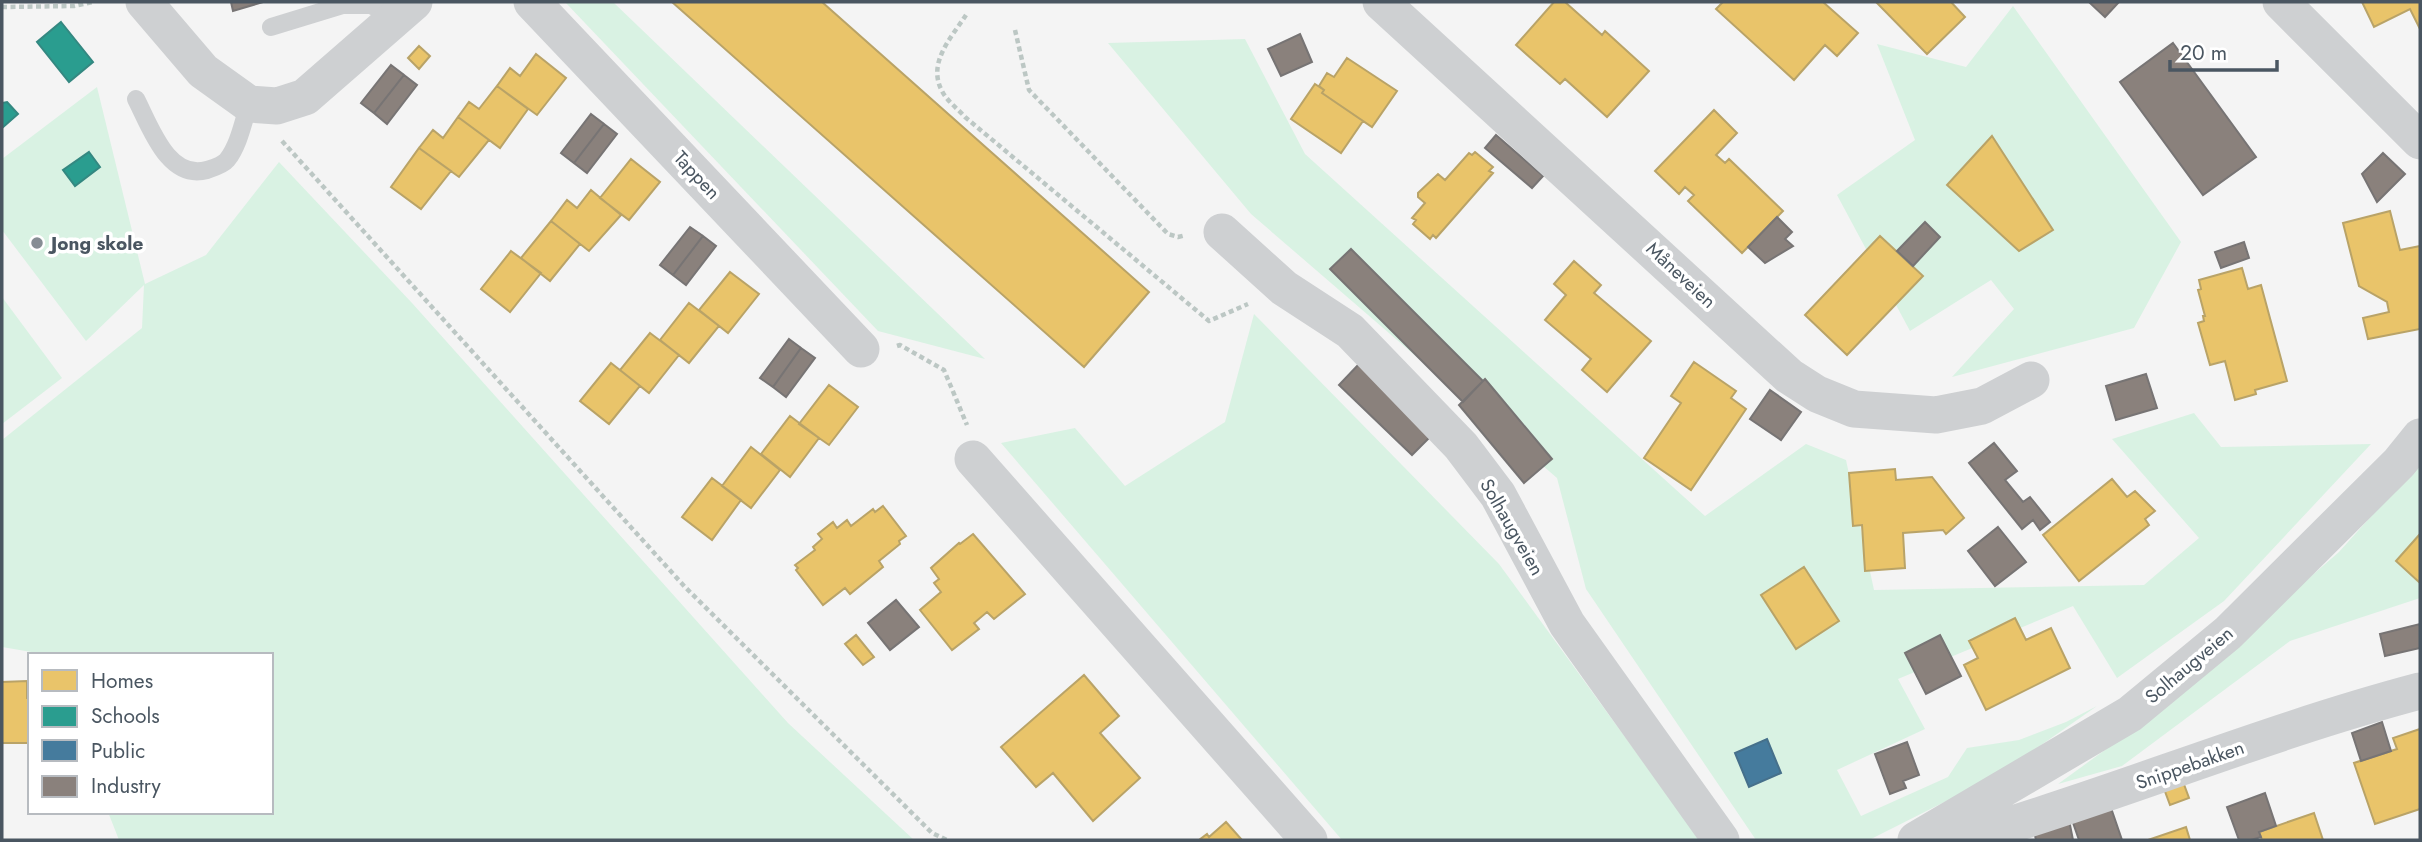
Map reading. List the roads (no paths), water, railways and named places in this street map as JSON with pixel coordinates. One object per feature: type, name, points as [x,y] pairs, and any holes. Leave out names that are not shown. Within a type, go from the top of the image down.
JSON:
[{"type":"street","points":[[144,2],[203,71],[263,105],[305,97],[405,10]]},
{"type":"street","name":"Tappen","points":[[533,2],[861,349]]},
{"type":"street","name":"Måneveien","points":[[1381,2],[1789,376],[1817,394],[1854,409],[1936,415],[1982,406],[2031,380]]},
{"type":"street","points":[[2281,2],[2420,141]]},
{"type":"street","name":"Solhaugveien","points":[[1222,232],[1284,288],[1350,331],[1461,446],[1498,495],[1567,624],[1721,840]]},
{"type":"street","name":"Solhaugveien","points":[[1916,840],[2130,714],[2228,633],[2399,463],[2420,437]]},
{"type":"street","points":[[973,459],[1308,840]]},
{"type":"street","name":"Snippebakken","points":[[1961,840],[2048,814],[2351,709],[2420,691]]},
{"type":"lane","points":[[271,27],[343,5],[370,5],[405,10]]},
{"type":"lane","points":[[136,99],[162,148],[176,164],[192,173],[208,170],[225,162],[263,105]]},
{"type":"place","name":"Jong skole","points":[[37,243]]}]
